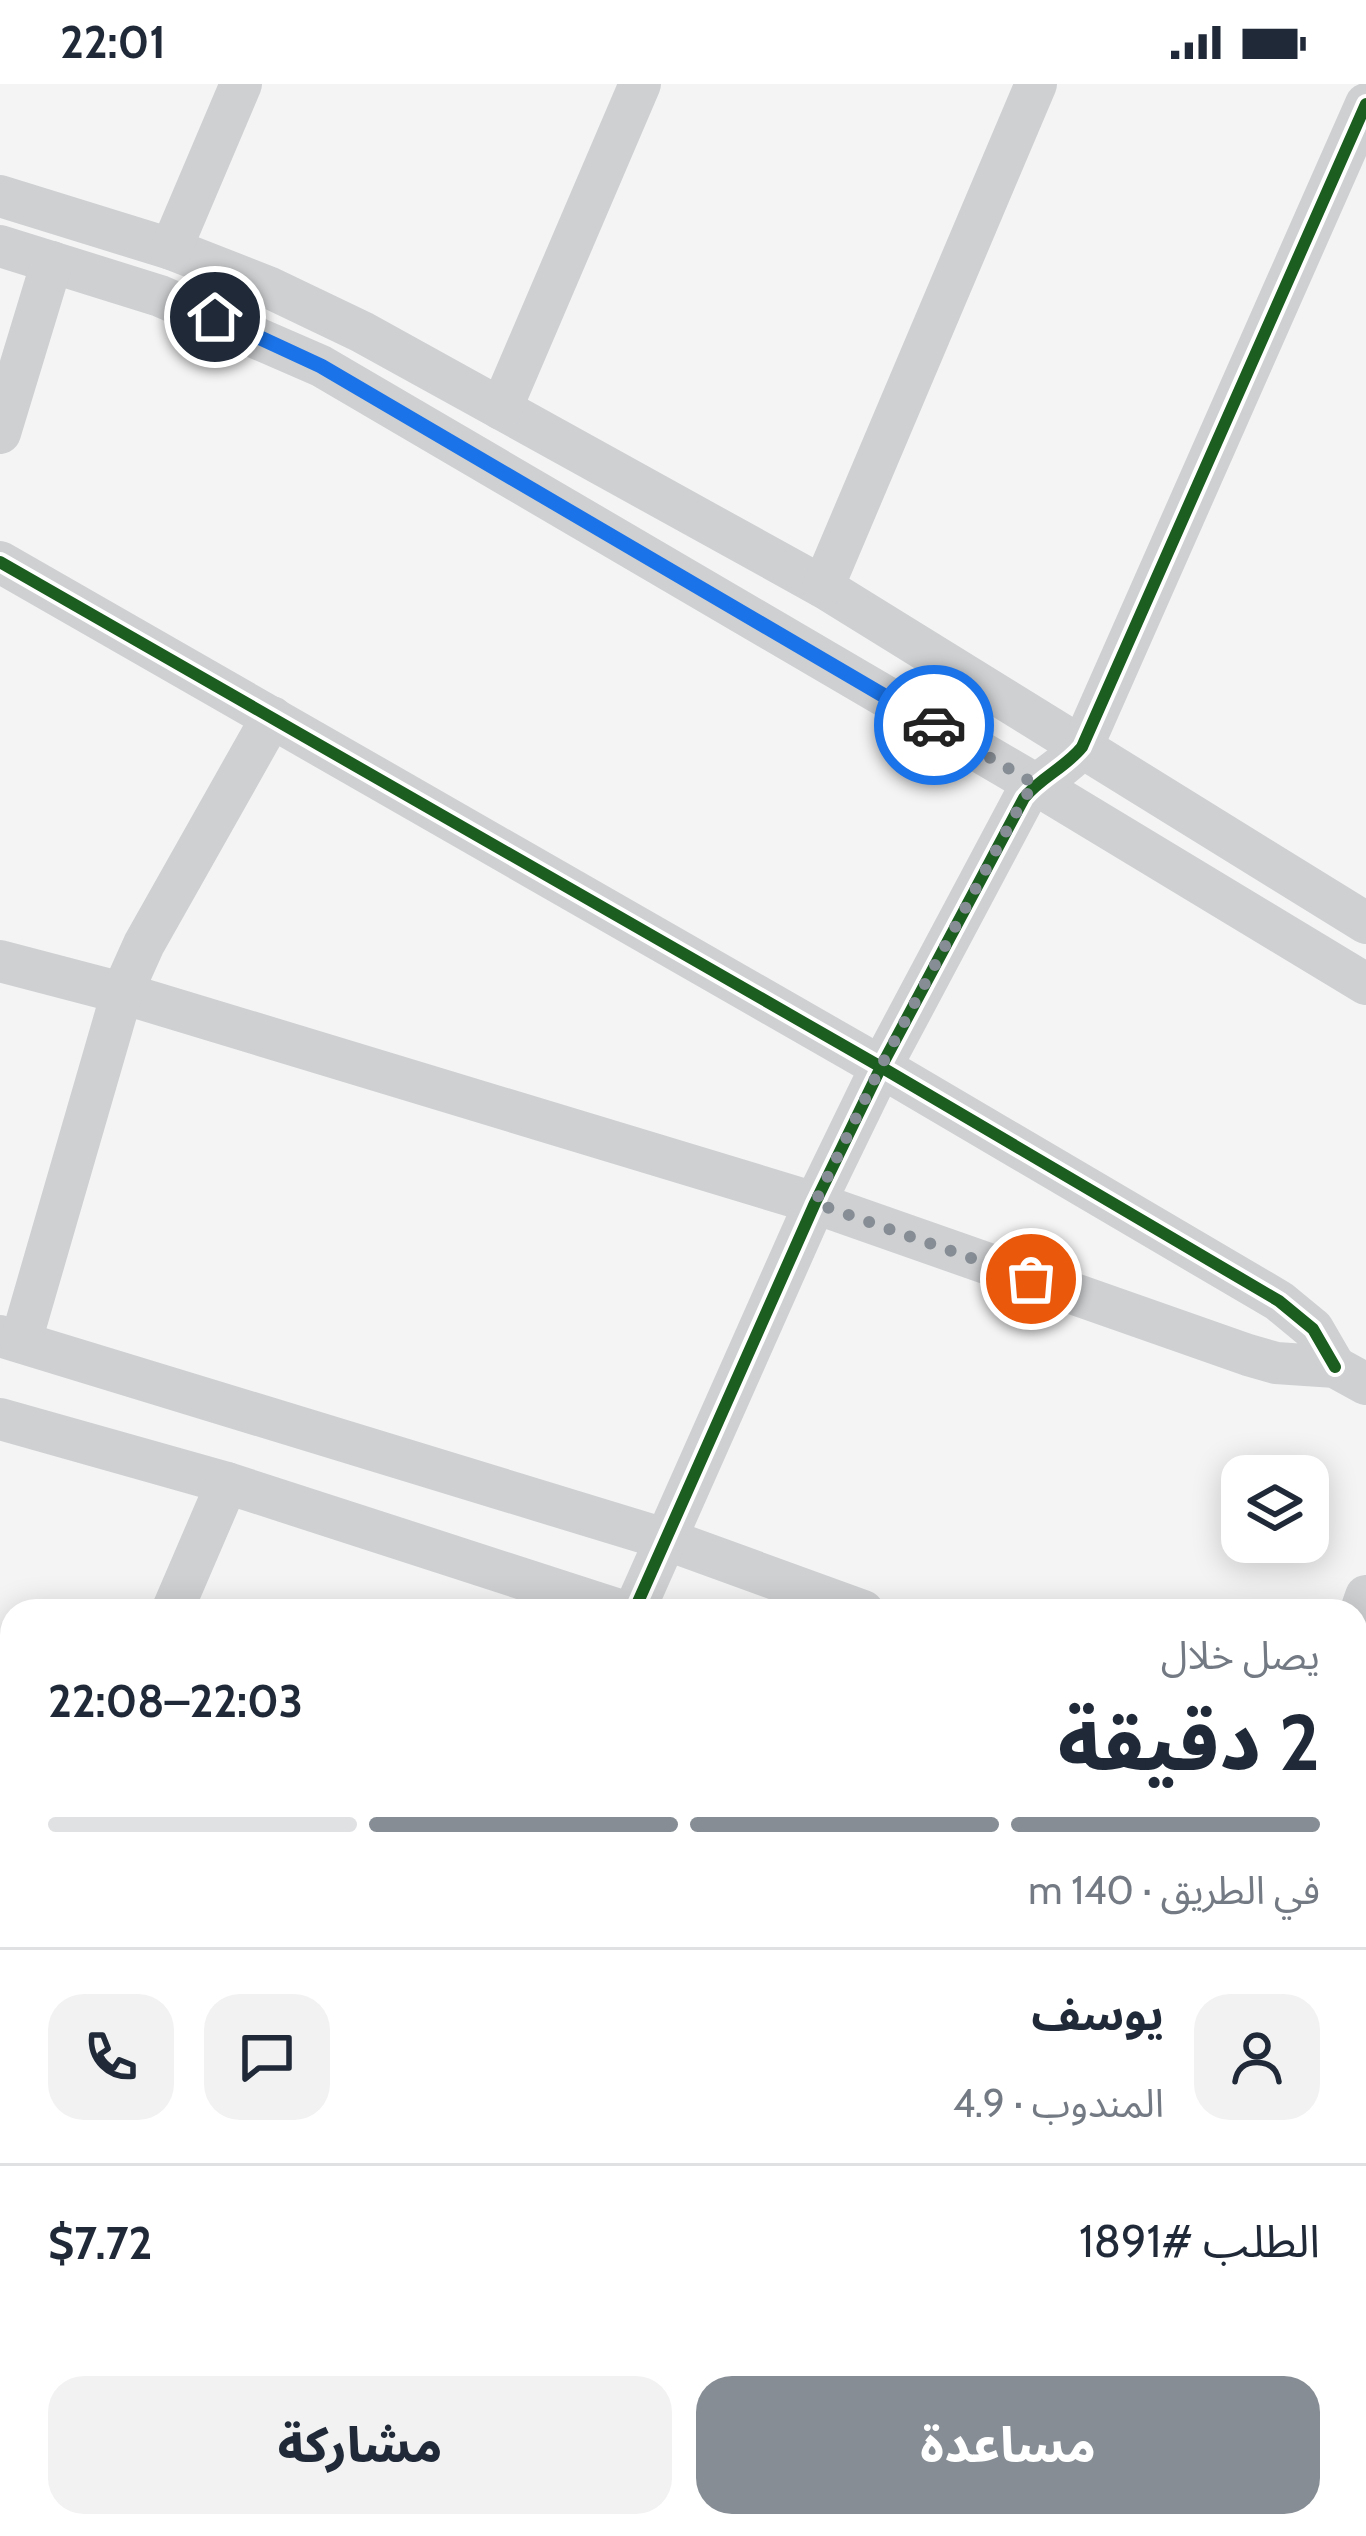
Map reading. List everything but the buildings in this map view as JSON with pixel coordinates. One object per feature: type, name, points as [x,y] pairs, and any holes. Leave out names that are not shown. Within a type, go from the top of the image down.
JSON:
[{"type":"street","points":[[171,249],[241,84]]},
{"type":"street","points":[[501,409],[640,84]]},
{"type":"street","points":[[824,587],[1036,84]]},
{"type":"street","points":[[640,1599],[815,1203],[881,1066],[1024,798],[1082,747],[1366,104]]},
{"type":"street","points":[[0,196],[171,249],[316,309],[824,587],[1082,747],[1360,904]]},
{"type":"street","points":[[0,246],[197,310],[321,366],[1035,784],[1366,984]]},
{"type":"street","points":[[0,433],[52,262]]},
{"type":"street","points":[[0,562],[881,1066],[1280,1301],[1313,1329],[1350,1375]]},
{"type":"street","points":[[272,717],[144,944],[122,993],[10,1339],[668,1540],[830,1599]]},
{"type":"street","points":[[0,961],[122,993],[815,1203],[1248,1355],[1350,1375]]},
{"type":"street","points":[[0,1419],[226,1483],[585,1599]]},
{"type":"street","points":[[177,1599],[226,1483]]},
{"type":"cycle path","points":[[639,1599],[815,1203],[881,1067],[1024,798],[1082,747],[1366,104]]},
{"type":"cycle path","points":[[0,562],[1279,1301],[1313,1329],[1335,1367]]},
{"type":"way so far","points":[[934,725],[1035,784],[881,1066],[815,1203],[1031,1279]]},
{"type":"route","points":[[215,317],[321,366],[934,725]]}]
